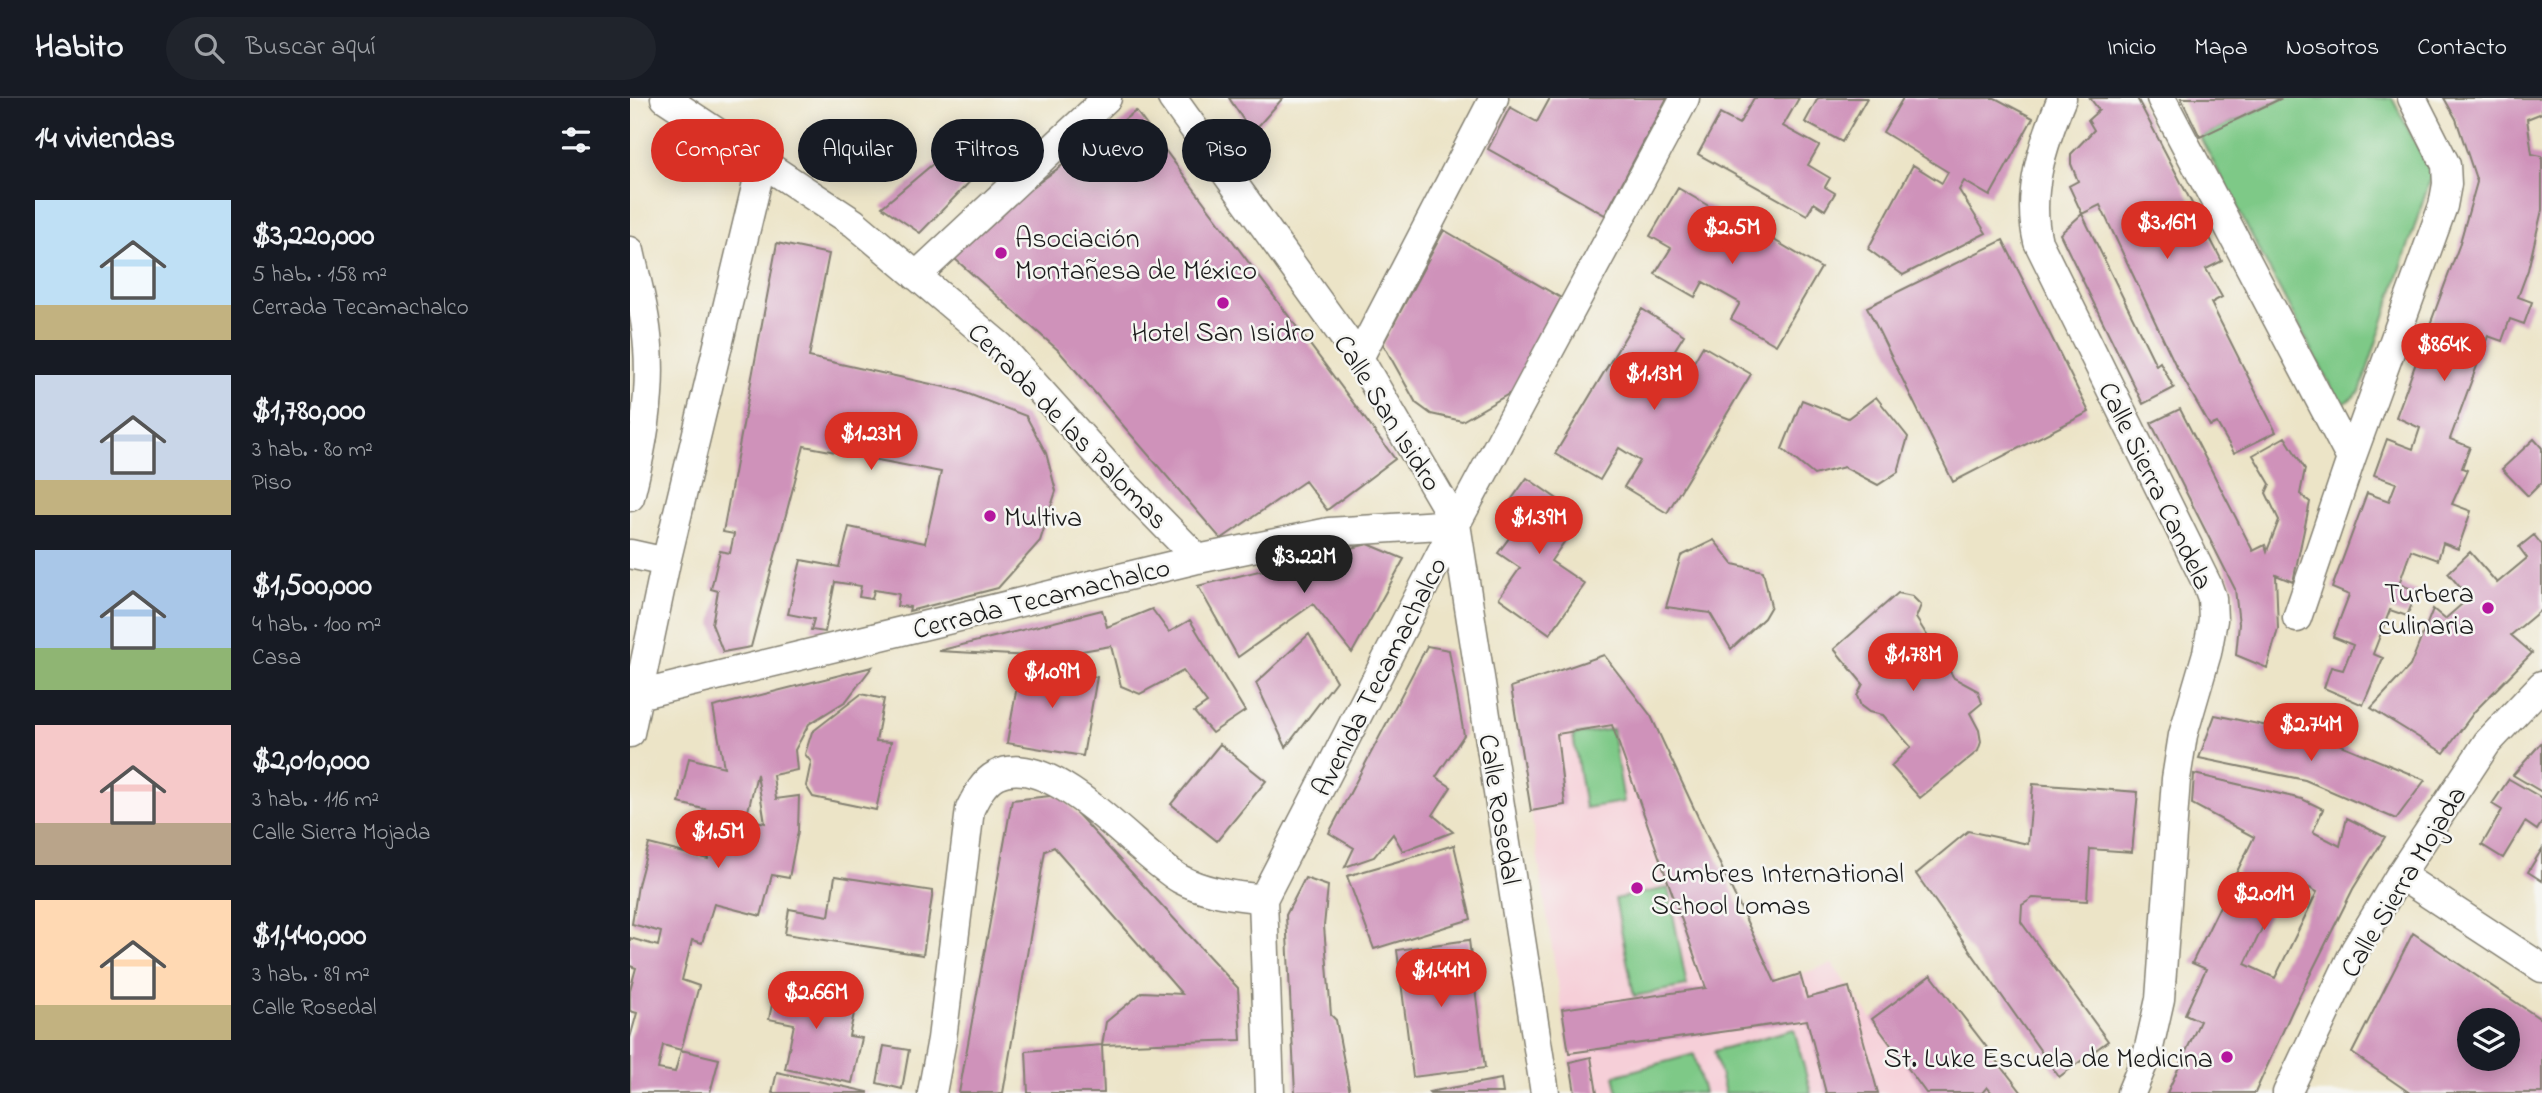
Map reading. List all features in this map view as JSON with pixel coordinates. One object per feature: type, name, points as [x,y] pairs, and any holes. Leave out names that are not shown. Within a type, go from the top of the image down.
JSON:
[{"type":"street","name":"Cerrada de las Palomas","points":[[665,98],[697,119]]},
{"type":"street","points":[[916,276],[1107,98]]},
{"type":"street","name":"Calle San Isidro","points":[[1171,98],[1359,358],[1456,524]]},
{"type":"street","points":[[1359,358],[1494,98]]},
{"type":"street","name":"Avenida Tecamachalco","points":[[1270,1093],[1263,900],[1456,524],[1685,98]]},
{"type":"street","points":[[2161,98],[2351,459]]},
{"type":"street","points":[[2297,618],[2351,459],[2443,206],[2447,184],[2446,164],[2412,98]]},
{"type":"street","name":"Calle Sierra Candela","points":[[2053,102],[2037,172],[2032,219],[2038,242],[2212,598],[2213,620],[2207,653],[2183,735],[2176,779],[2160,999],[2148,1052],[2131,1093]]},
{"type":"street","name":"Cerrada de las Palomas","points":[[784,177],[854,223],[1001,347],[1114,473],[1198,559]]},
{"type":"street","points":[[630,733],[634,696],[757,182]]},
{"type":"street","points":[[630,251],[649,348],[649,388],[630,497]]},
{"type":"street","name":"Cerrada Tecamachalco","points":[[634,696],[1198,559],[1329,532],[1456,524]]},
{"type":"street","name":"Calle Rosedal","points":[[1456,524],[1545,1093]]},
{"type":"street","points":[[630,554],[666,562]]},
{"type":"street","name":"Calle Sierra Mojada","points":[[2287,1093],[2355,950],[2400,875],[2487,743],[2542,685]]},
{"type":"street","points":[[932,1093],[942,1039],[970,809],[979,791],[996,775],[1018,770],[1045,776],[1075,793],[1180,878],[1208,891],[1263,900]]},
{"type":"street","points":[[2400,875],[2542,968]]},
{"type":"shaded area","name":"Cumbres International School Lomas","points":[[1604,655],[1651,716],[1775,982],[1832,964],[1926,1093],[1575,1093],[1511,687]]},
{"type":"green space","points":[[2282,98],[2392,98],[2432,174],[2360,392],[2341,406],[2200,137]]},
{"type":"green space","points":[[1612,729],[1624,802],[1585,808],[1573,735]]},
{"type":"green space","points":[[1668,888],[1687,986],[1634,996],[1615,899]]},
{"type":"green space","points":[[1794,1029],[1811,1093],[1725,1093],[1714,1051]]},
{"type":"green space","points":[[1694,1054],[1704,1093],[1618,1093],[1614,1076]]},
{"type":"building","points":[[1229,98],[1283,98],[1264,119],[1243,119]]},
{"type":"building","points":[[1550,98],[1667,98],[1605,215],[1488,149],[1510,107],[1537,122]]},
{"type":"building","points":[[1754,98],[1799,98],[1783,126],[1819,146],[1808,165],[1830,178],[1825,187],[1835,193],[1825,210],[1814,203],[1807,215],[1698,154],[1720,114],[1739,124]]},
{"type":"building","points":[[1818,98],[1867,98],[1842,142],[1805,122]]},
{"type":"building","points":[[1903,98],[1995,98],[2033,118],[1990,196],[1964,181],[1959,190],[1986,233],[1903,275],[1868,249],[1913,165],[1942,183],[1948,172],[1883,132]]},
{"type":"building","points":[[2090,98],[2137,98],[2222,261],[2206,269],[2222,297],[2211,303],[2276,432],[2234,453],[2217,423],[2210,426],[2175,364],[2100,205],[2082,214],[2069,186],[2078,181],[2071,164],[2071,154],[2094,130],[2088,120],[2099,110]]},
{"type":"building","points":[[2181,98],[2282,98],[2200,137]]},
{"type":"building","points":[[2444,98],[2542,98],[2542,113],[2527,119],[2532,154],[2542,156],[2542,210],[2528,270],[2518,297],[2532,302],[2524,324],[2510,319],[2502,341],[2488,336],[2450,439],[2470,447],[2462,468],[2467,470],[2452,504],[2471,511],[2458,549],[2443,543],[2438,560],[2411,550],[2399,584],[2417,591],[2407,616],[2390,610],[2373,654],[2383,658],[2363,705],[2324,688],[2331,667],[2343,670],[2353,645],[2333,637],[2349,595],[2332,588],[2367,493],[2389,501],[2396,483],[2374,475],[2387,439],[2413,449],[2420,428],[2396,417],[2459,246],[2477,182],[2456,119]]},
{"type":"building","points":[[1136,111],[1142,119],[1125,119]]},
{"type":"building","points":[[1168,154],[1182,173],[1182,182],[1189,182],[1395,459],[1327,510],[1305,481],[1221,539],[1058,350],[946,251],[1040,182],[1044,182],[1044,179],[1058,168],[1058,182],[1168,182]]},
{"type":"building","points":[[931,166],[931,182],[969,182],[920,233],[882,207],[912,182],[917,182],[917,177]]},
{"type":"building","points":[[1678,188],[1743,226],[1737,235],[1761,250],[1769,237],[1821,268],[1776,345],[1731,319],[1740,303],[1703,282],[1695,297],[1655,274],[1671,248],[1650,236]]},
{"type":"building","points":[[2082,214],[2156,365],[2160,362],[2174,388],[2143,404],[2060,234]]},
{"type":"building","points":[[1444,230],[1561,298],[1512,392],[1462,421],[1431,414],[1416,403],[1383,344]]},
{"type":"building","points":[[2003,240],[2089,412],[1953,482],[1867,307]]},
{"type":"building","points":[[777,243],[829,254],[809,357],[958,390],[1026,416],[1046,453],[1056,491],[1040,541],[998,588],[909,611],[910,607],[897,606],[899,594],[874,590],[872,599],[859,597],[861,586],[835,582],[825,632],[811,630],[814,619],[788,614],[801,560],[839,567],[849,527],[925,543],[941,472],[804,446],[751,647],[723,652],[712,624],[718,591],[711,589],[720,551],[730,553],[734,534],[723,532]]},
{"type":"building","points":[[1642,309],[1684,335],[1671,356],[1691,367],[1703,346],[1751,374],[1667,513],[1624,487],[1640,461],[1619,448],[1600,480],[1555,454]]},
{"type":"building","points":[[1876,397],[1908,437],[1898,472],[1878,485],[1844,467],[1814,475],[1782,449],[1802,400],[1848,418]]},
{"type":"building","points":[[2180,409],[2253,551],[2265,545],[2267,551],[2279,520],[2266,493],[2270,484],[2253,455],[2285,437],[2305,469],[2300,494],[2310,502],[2293,582],[2276,575],[2278,629],[2267,668],[2236,655],[2239,624],[2235,589],[2151,423]]},
{"type":"building","points":[[2534,439],[2542,448],[2542,482],[2528,496],[2502,469]]},
{"type":"building","points":[[1527,478],[1582,516],[1551,561],[1585,584],[1550,634],[1499,598],[1520,568],[1498,553],[1515,530],[1498,518]]},
{"type":"building","points":[[2534,535],[2542,545],[2542,609],[2511,635],[2532,653],[2475,711],[2444,753],[2371,708],[2410,666],[2433,609],[2445,619],[2469,598],[2448,573],[2470,552],[2497,583],[2527,558],[2519,547]]},
{"type":"building","points":[[1714,540],[1733,564],[1763,571],[1771,606],[1764,618],[1731,649],[1710,613],[1666,607],[1681,556]]},
{"type":"building","points":[[1368,544],[1404,559],[1352,653],[1313,604],[1238,657],[1198,586]]},
{"type":"building","points":[[1898,593],[1912,596],[1921,605],[1916,618],[1954,678],[1978,691],[1982,703],[1970,713],[1979,730],[1981,742],[1978,751],[1920,798],[1891,766],[1911,747],[1883,715],[1869,712],[1861,706],[1857,696],[1863,684],[1834,649]]},
{"type":"building","points":[[1152,609],[1169,632],[1190,620],[1245,711],[1212,733],[1194,712],[1207,703],[1183,671],[1140,694],[1121,686],[1111,646],[1047,657],[938,651],[1102,610],[1107,627]]},
{"type":"building","points":[[1309,634],[1336,681],[1286,747],[1256,683]]},
{"type":"building","points":[[1427,646],[1449,650],[1464,735],[1436,777],[1451,787],[1433,815],[1453,832],[1403,851],[1393,834],[1374,857],[1345,867],[1354,848],[1329,833]]},
{"type":"building","points":[[1604,655],[1651,716],[1775,982],[1800,974],[1807,998],[1849,987],[1878,1093],[1826,1093],[1807,1020],[1569,1053],[1562,1009],[1706,988],[1612,725],[1557,734],[1565,805],[1531,811],[1511,687]]},
{"type":"building","points":[[1021,663],[1097,677],[1083,756],[1007,743]]},
{"type":"building","points":[[872,667],[846,701],[809,724],[795,750],[797,770],[773,775],[776,799],[799,796],[798,831],[789,878],[772,875],[761,916],[714,904],[702,943],[692,940],[682,980],[699,986],[681,1050],[719,1059],[710,1093],[630,1093],[630,1038],[637,1013],[630,1011],[630,990],[636,968],[630,966],[630,938],[658,946],[661,932],[632,924],[638,885],[649,844],[708,859],[720,813],[679,803],[689,758],[724,767],[713,707]],"holes":[[[757,774],[765,823],[746,819]],[[663,1045],[681,1050],[675,1072],[658,1069]]]},
{"type":"building","points":[[861,694],[884,699],[876,741],[891,742],[876,810],[813,797],[806,786],[811,762],[805,754],[812,732]]},
{"type":"building","points":[[2215,715],[2324,738],[2425,780],[2396,819],[2305,780],[2199,758]]},
{"type":"building","points":[[2542,742],[2542,792],[2513,775]]},
{"type":"building","points":[[1220,744],[1266,781],[1217,841],[1171,804]]},
{"type":"building","points":[[2194,774],[2302,799],[2323,809],[2313,832],[2340,846],[2347,818],[2385,837],[2353,889],[2293,1009],[2255,1093],[2167,1093],[2200,1021],[2185,1014],[2206,969],[2192,963],[2254,837],[2192,804]],"holes":[[[2287,876],[2317,892],[2275,978],[2245,964]]]},
{"type":"building","points":[[2509,779],[2542,798],[2542,822],[2537,830],[2525,822],[2503,858],[2482,845],[2502,810],[2492,804]]},
{"type":"building","points":[[2033,784],[2138,792],[2132,852],[2090,849],[2087,901],[2033,898],[2022,905],[2021,922],[2108,1041],[2059,1077],[1916,874],[1968,831],[2028,844]]},
{"type":"building","points":[[1060,795],[1238,988],[1241,1040],[1102,1045],[1106,1022],[1142,992],[1182,994],[1054,847],[1045,851],[1003,1093],[959,1093],[1012,800]]},
{"type":"building","points":[[1454,845],[1471,919],[1374,949],[1347,876]]},
{"type":"building","points":[[2542,849],[2542,881],[2528,872]]},
{"type":"building","points":[[835,876],[933,891],[923,955],[785,934],[789,909],[829,916]]},
{"type":"building","points":[[1305,878],[1328,886],[1324,926],[1331,1015],[1336,1020],[1350,1093],[1295,1093],[1286,915]]},
{"type":"building","points":[[2413,933],[2542,1020],[2542,1093],[2410,1093],[2352,1053]]},
{"type":"building","points":[[1469,940],[1485,1068],[1413,1077],[1397,950]]},
{"type":"building","points":[[778,975],[818,983],[814,1000],[855,1009],[849,1036],[862,1038],[852,1083],[785,1069],[794,1024],[769,1019]]},
{"type":"building","points":[[1931,975],[2022,1093],[1992,1093],[1987,1087],[1982,1093],[1926,1093],[1872,1019]]},
{"type":"building","points":[[1102,1045],[1104,1093],[1028,1093],[1026,1051]]},
{"type":"building","points":[[884,1046],[909,1050],[902,1089],[877,1083]]},
{"type":"building","points":[[1591,1057],[1597,1093],[1575,1093],[1570,1062]]},
{"type":"building","points":[[777,1072],[868,1092],[868,1093],[772,1093]]},
{"type":"building","points":[[1501,1079],[1503,1093],[1429,1092]]},
{"type":"place","name":"Asociación Montañesa de México","points":[[1001,253]]},
{"type":"place","name":"Hotel San Isidro","points":[[1223,303]]},
{"type":"place","name":"Multiva","points":[[990,516]]},
{"type":"place","name":"Turbera culinaria","points":[[2488,608]]},
{"type":"place","name":"Cumbres International School Lomas","points":[[1637,888]]},
{"type":"place","name":"St. Luke Escuela de Medicina","points":[[2227,1057]]}]
